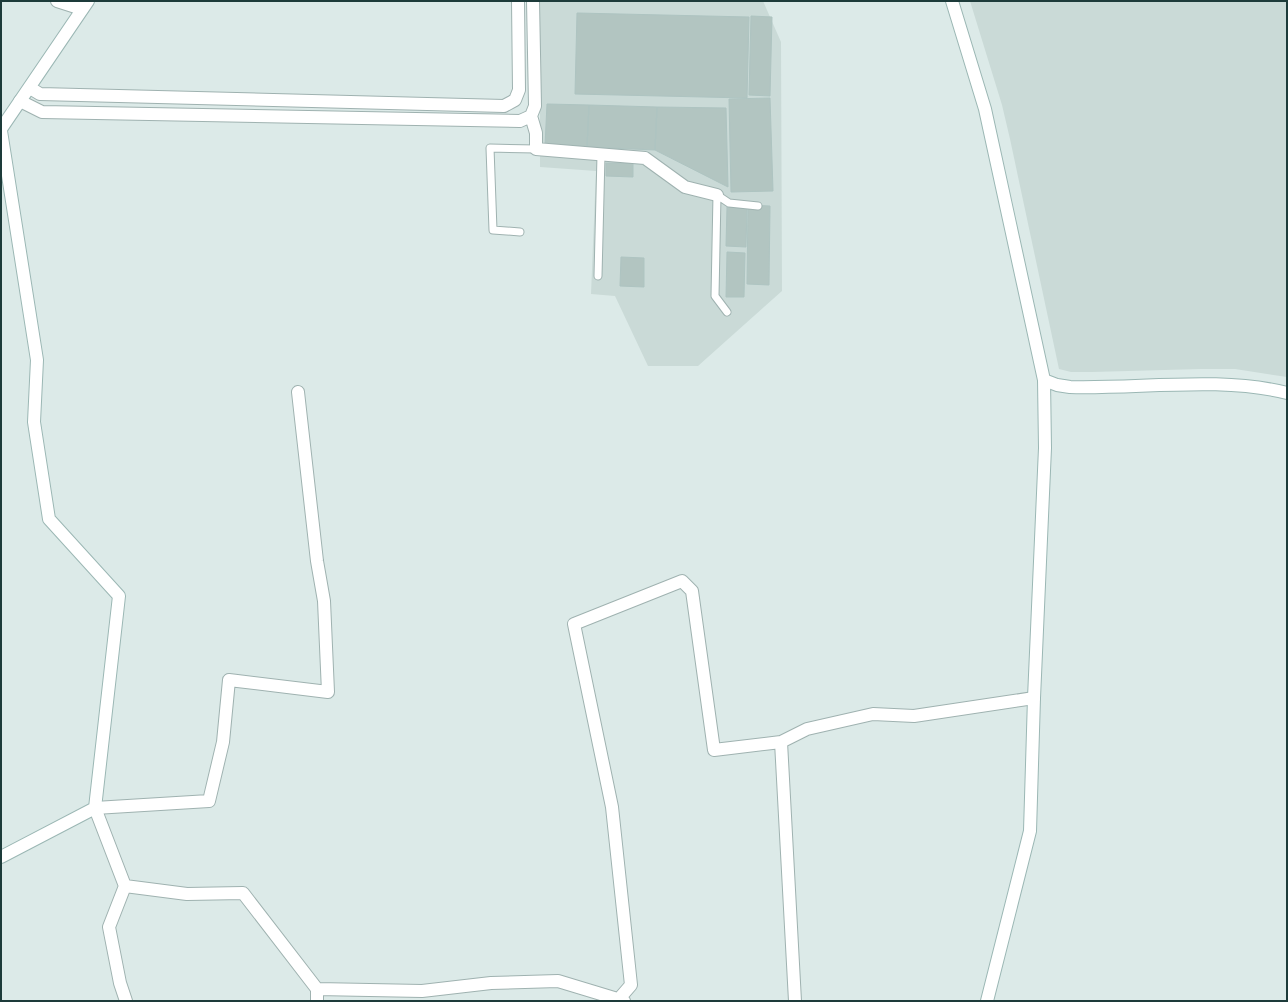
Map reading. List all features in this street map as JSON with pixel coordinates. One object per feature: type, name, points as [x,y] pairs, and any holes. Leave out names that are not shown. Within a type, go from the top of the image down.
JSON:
[{"type":"street","points":[[57,1],[85,5],[1,130],[37,360],[34,422],[49,519],[119,596],[95,808],[124,886],[109,927],[120,983],[126,1001]]},
{"type":"street","points":[[30,88],[40,94],[504,106],[514,100],[519,90],[518,1]]},
{"type":"street","points":[[533,1],[535,106],[531,116],[536,133],[536,149],[645,158],[685,187],[717,195]]},
{"type":"street","points":[[952,1],[987,116],[1044,380],[1045,456],[1034,698],[1030,831],[987,1001]]},
{"type":"street","points":[[20,101],[42,112],[520,121],[531,116]]},
{"type":"street","points":[[1044,380],[1057,385],[1070,387],[1201,384],[1234,385],[1287,393]]},
{"type":"street","points":[[1,856],[95,808],[210,801],[223,742],[229,680],[328,692],[324,601],[317,561],[298,392]]},
{"type":"street","points":[[124,886],[187,894],[243,893],[317,995],[422,991],[491,983],[558,981],[621,1000],[631,985],[612,807],[574,624],[682,580],[692,591],[714,750],[781,742],[807,729],[873,714],[914,716],[1034,698]]},
{"type":"street","points":[[781,742],[795,1001]]},
{"type":"lane","points":[[520,232],[493,230],[490,148],[536,149]]},
{"type":"lane","points":[[598,276],[601,154]]},
{"type":"lane","points":[[717,195],[730,203],[758,206]]},
{"type":"lane","points":[[717,195],[715,296],[727,312]]},
{"type":"shaded area","points":[[540,1],[763,1],[781,42],[782,291],[698,366],[648,366],[615,296],[591,294],[596,171],[540,167]]},
{"type":"shaded area","points":[[970,1],[1287,1],[1287,377],[1235,369],[1071,372],[1059,369],[1002,105]]},
{"type":"building","points":[[577,13],[749,17],[747,98],[575,94]]},
{"type":"building","points":[[751,16],[772,17],[770,96],[749,95]]},
{"type":"building","points":[[770,98],[773,191],[731,192],[729,99]]},
{"type":"building","points":[[547,104],[589,105],[587,147],[545,146]]},
{"type":"building","points":[[589,105],[657,107],[655,150],[587,147]]},
{"type":"building","points":[[657,107],[726,108],[728,187],[655,150]]},
{"type":"building","points":[[606,163],[633,163],[633,177],[606,176]]},
{"type":"building","points":[[748,205],[770,206],[769,285],[747,284]]},
{"type":"building","points":[[727,207],[747,208],[746,247],[726,246]]},
{"type":"building","points":[[727,252],[745,253],[744,297],[726,297]]},
{"type":"building","points":[[621,257],[644,258],[644,287],[620,286]]}]
